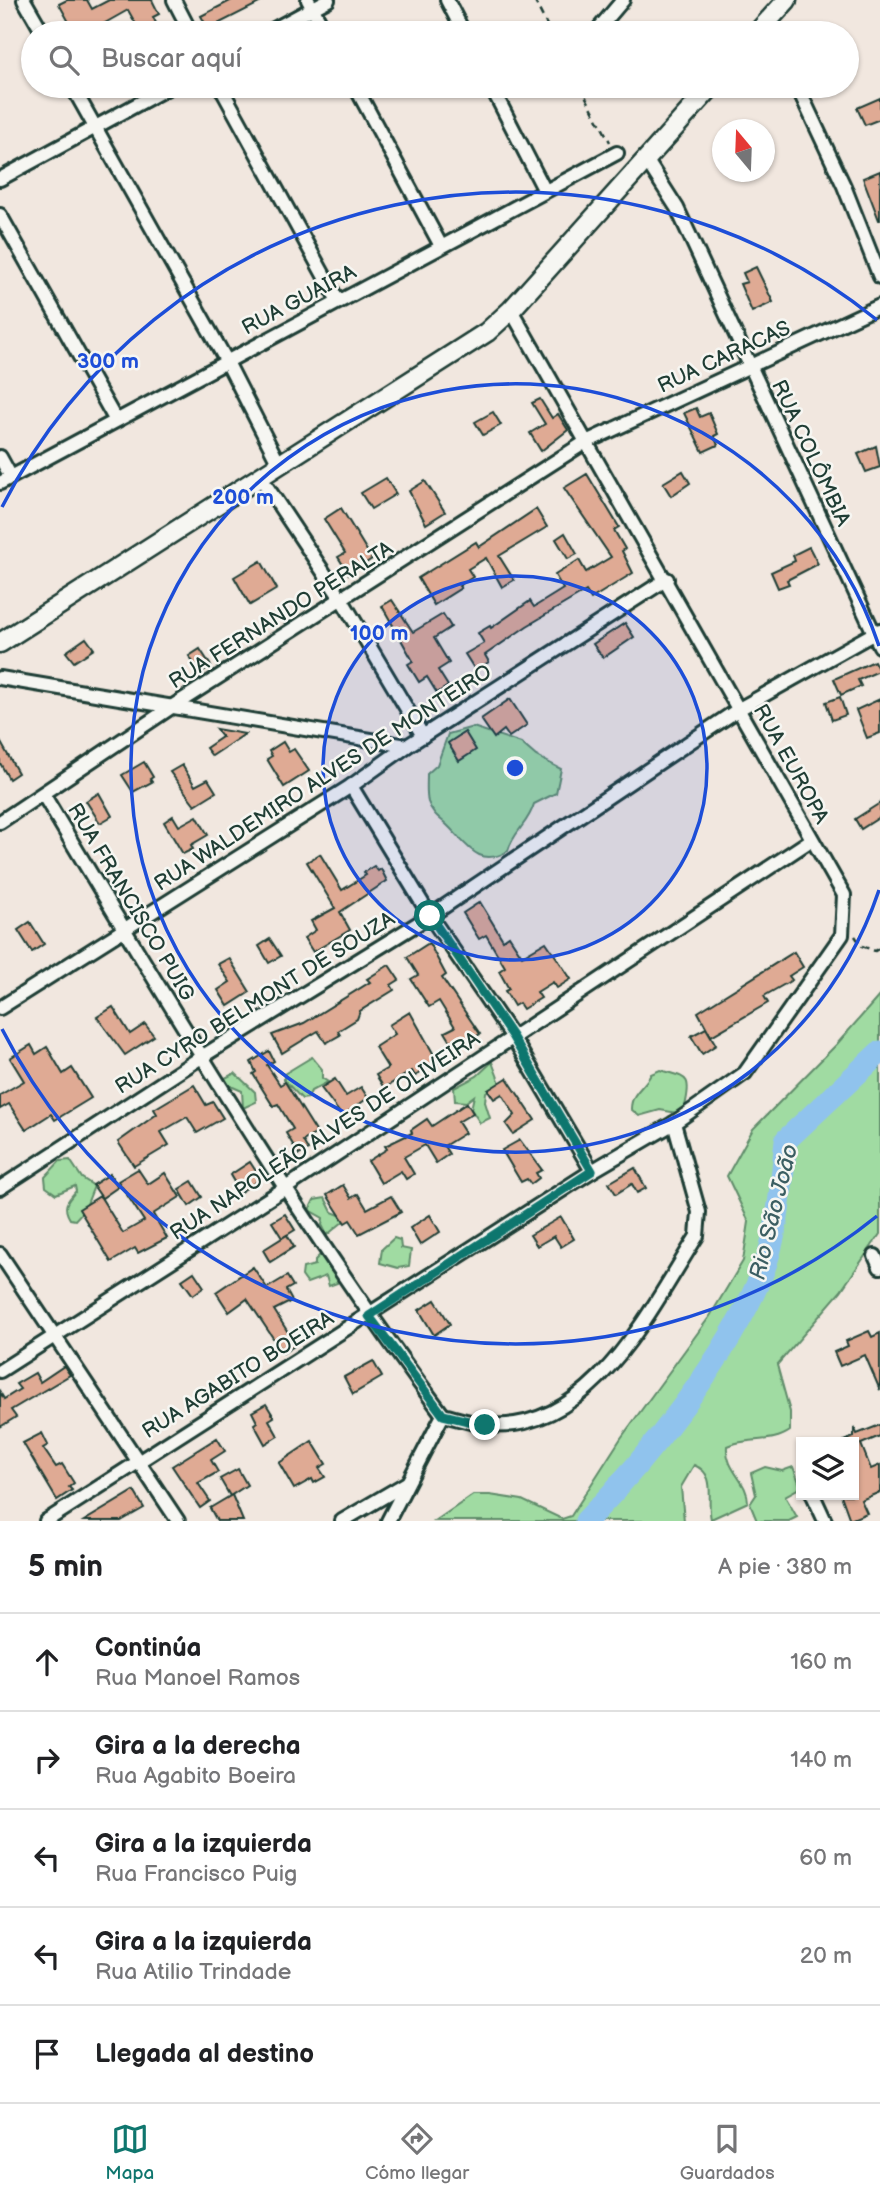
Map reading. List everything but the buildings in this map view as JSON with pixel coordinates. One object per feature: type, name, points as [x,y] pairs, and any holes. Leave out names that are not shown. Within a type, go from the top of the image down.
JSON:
[{"type":"main road","points":[[769,21],[787,0]]},
{"type":"main road","points":[[0,643],[487,332],[512,310],[702,98]]},
{"type":"street","points":[[24,0],[36,21]]},
{"type":"street","points":[[174,0],[185,21]]},
{"type":"street","points":[[285,21],[310,4],[328,0]]},
{"type":"street","points":[[447,0],[458,21]]},
{"type":"street","points":[[605,21],[623,0]]},
{"type":"street","points":[[310,4],[319,21]]},
{"type":"street","points":[[79,98],[226,360],[279,466]]},
{"type":"street","points":[[0,179],[149,98]]},
{"type":"street","points":[[227,98],[338,301]]},
{"type":"street","points":[[362,98],[442,246]]},
{"type":"street","points":[[497,98],[545,191]]},
{"type":"street","points":[[803,98],[844,187],[880,277]]},
{"type":"street","name":"RUA GUAIRA","points":[[6,480],[115,419],[617,153]]},
{"type":"street","name":"RUA COLÔMBIA","points":[[647,161],[677,208],[748,366],[877,631]]},
{"type":"street","points":[[0,215],[115,419]]},
{"type":"street","name":"RUA CARACAS","points":[[584,443],[880,306]]},
{"type":"street","name":"RUA EUROPA","points":[[512,310],[584,443],[667,579],[844,895],[844,920]]},
{"type":"street","name":"RUA FERNANDO PERALTA","points":[[0,822],[173,706],[584,443]]},
{"type":"street","points":[[0,457],[6,480]]},
{"type":"street","points":[[261,478],[342,600],[423,736]]},
{"type":"street","name":"RUA WALDEMIRO ALVES DE MONTEIRO","points":[[0,1008],[351,786],[407,746],[667,579]]},
{"type":"street","points":[[877,631],[880,646]]},
{"type":"street","name":"RUA CYRO BELMONT DE SOUZA","points":[[0,1188],[203,1056],[430,916],[739,709],[877,631]]},
{"type":"street","points":[[0,678],[407,746]]},
{"type":"street","points":[[351,786],[430,916],[512,1036],[592,1171],[674,1123],[746,1073],[842,935],[844,920]]},
{"type":"street","name":"RUA FRANCISCO PUIG","points":[[43,794],[203,1056],[369,1316],[443,1415]]},
{"type":"street","name":"RUA NAPOLEÃO ALVES DE OLIVEIRA","points":[[0,1371],[287,1187],[811,840]]},
{"type":"street","points":[[388,1521],[443,1415],[485,1425],[532,1420],[579,1397],[618,1359],[697,1236],[699,1212],[674,1123]]},
{"type":"street","name":"RUA AGABITO BOEIRA","points":[[46,1521],[138,1459],[369,1316],[592,1171]]},
{"type":"street","points":[[0,1254],[178,1521]]},
{"type":"street","points":[[342,1521],[407,1483]]},
{"type":"street","points":[[815,1500],[825,1521]]},
{"type":"path","points":[[534,0],[545,21]]},
{"type":"path","points":[[587,98],[617,153]]},
{"type":"path","points":[[844,920],[862,946],[875,951],[880,948]]},
{"type":"green space","points":[[473,727],[521,743],[536,756],[561,769],[556,793],[534,804],[508,851],[498,856],[482,856],[468,847],[434,813],[427,799],[427,774],[437,765],[448,734]]},
{"type":"green space","points":[[880,995],[880,1234],[841,1291],[777,1365],[790,1412],[790,1431],[776,1438],[727,1446],[729,1462],[744,1488],[748,1502],[711,1519],[709,1481],[701,1469],[694,1465],[681,1487],[684,1521],[435,1521],[473,1495],[522,1500],[562,1519],[571,1516],[621,1438],[710,1316],[743,1261],[749,1222],[727,1176],[753,1129],[837,1044]]},
{"type":"green space","points":[[312,1057],[322,1069],[322,1078],[328,1082],[311,1091],[308,1098],[302,1099],[284,1080],[284,1074]]},
{"type":"green space","points":[[492,1062],[500,1083],[486,1092],[485,1102],[490,1118],[480,1123],[471,1109],[474,1096],[466,1102],[455,1101],[454,1088],[477,1076]]},
{"type":"green space","points":[[660,1070],[681,1076],[687,1082],[685,1106],[677,1113],[660,1110],[639,1116],[631,1109],[633,1098],[651,1074]]},
{"type":"green space","points":[[235,1073],[255,1092],[256,1102],[243,1108],[242,1091],[226,1084],[225,1078]]},
{"type":"green space","points":[[70,1160],[82,1178],[94,1186],[85,1209],[75,1220],[70,1219],[66,1207],[76,1191],[75,1186],[56,1194],[46,1187],[45,1177],[60,1161]]},
{"type":"green space","points":[[325,1198],[332,1212],[342,1216],[344,1221],[327,1235],[322,1225],[323,1218],[309,1210],[314,1200]]},
{"type":"green space","points":[[394,1238],[400,1240],[401,1248],[411,1250],[409,1266],[398,1268],[380,1263],[382,1249]]},
{"type":"green space","points":[[322,1253],[335,1267],[332,1272],[338,1277],[337,1283],[329,1286],[326,1276],[307,1283],[302,1276],[303,1268],[315,1265],[315,1260]]},
{"type":"green space","points":[[765,1467],[782,1471],[793,1467],[796,1490],[785,1496],[797,1517],[789,1521],[757,1521],[750,1504],[756,1495],[751,1473]]},
{"type":"waterway","name":"Rio São João","points":[[586,1521],[634,1468],[684,1405],[747,1307],[772,1243],[786,1140],[880,1052]]},
{"type":"route","points":[[430,916],[512,1036],[592,1171],[369,1316],[443,1415],[485,1425]]}]
